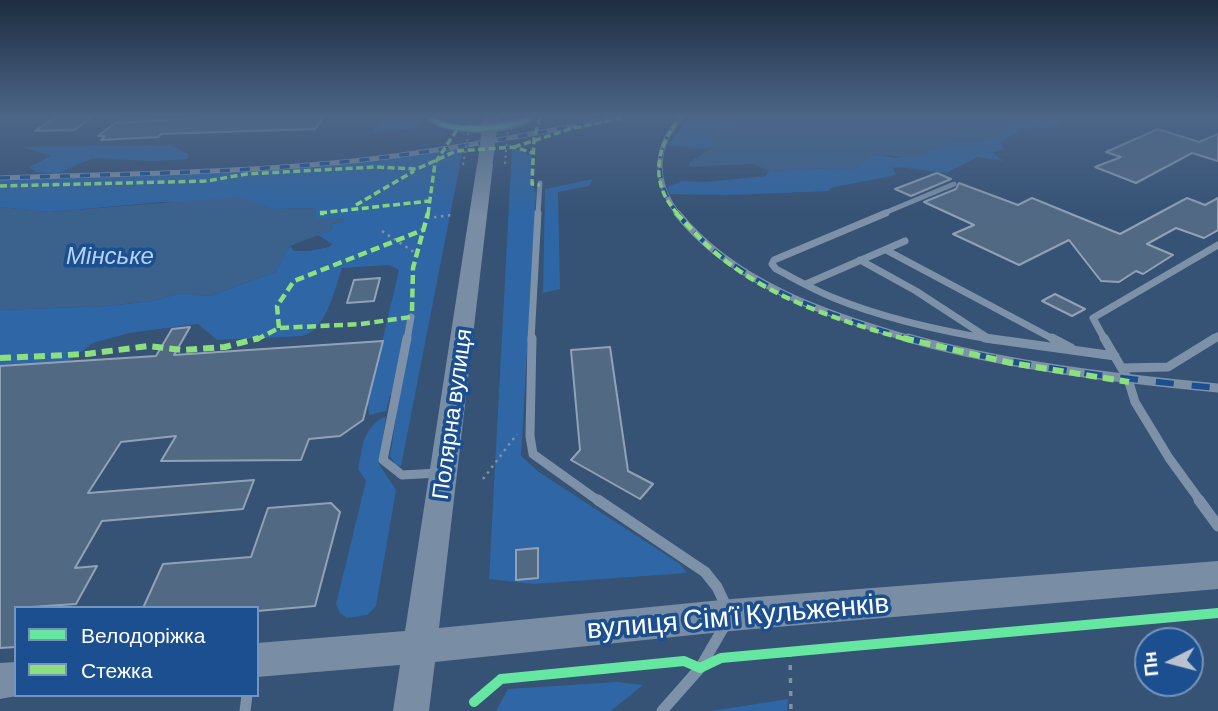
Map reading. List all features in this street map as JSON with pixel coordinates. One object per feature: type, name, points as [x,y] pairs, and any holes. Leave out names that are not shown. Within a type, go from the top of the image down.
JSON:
[{"type":"main road","name":"Полярна вулиця","points":[[411,711],[445,473],[495,164],[494,150]]},
{"type":"main road","name":"вулиця Сімʼї Кульженків","points":[[259,660],[731,615],[1218,575]]},
{"type":"lane","points":[[540,183],[531,348],[530,436],[533,454],[545,465],[705,572],[717,587],[731,615],[700,668],[662,711]]},
{"type":"lane","points":[[954,184],[774,260],[772,264],[836,299],[901,320],[990,339],[1115,356]]},
{"type":"lane","points":[[806,284],[905,241]]},
{"type":"lane","points":[[1218,245],[1093,318],[1122,368],[1135,402],[1169,458],[1218,526]]},
{"type":"lane","points":[[886,250],[1076,351]]},
{"type":"lane","points":[[860,261],[916,291],[990,339]]},
{"type":"lane","points":[[411,317],[383,460],[402,475],[445,473]]},
{"type":"lane","points":[[1122,368],[1168,367],[1218,336]]},
{"type":"path","points":[[463,165],[465,150]]},
{"type":"path","points":[[495,164],[499,150]]},
{"type":"path","points":[[427,218],[453,215]]},
{"type":"path","points":[[382,231],[416,254]]},
{"type":"path","points":[[484,479],[523,426]]},
{"type":"path","points":[[776,653],[804,650]]},
{"type":"path","points":[[790,652],[791,711]]},
{"type":"shaded area","points":[[33,150],[180,150],[189,155],[187,159],[154,161],[93,158],[56,174],[36,172],[29,167],[51,156]]},
{"type":"shaded area","points":[[463,150],[401,466],[396,465],[390,456],[400,393],[390,395],[386,411],[369,415],[368,402],[399,270],[389,265],[342,268],[333,297],[319,325],[303,336],[217,340],[198,324],[129,333],[93,343],[67,362],[0,366],[0,310],[106,306],[152,301],[181,293],[210,296],[275,272],[290,245],[294,251],[329,247],[332,244],[318,235],[332,230],[331,224],[344,222],[315,220],[316,208],[271,209],[265,205],[162,202],[49,212],[0,207],[0,180],[300,167]]},
{"type":"shaded area","points":[[512,150],[517,150],[532,156],[531,183],[536,193],[521,456],[539,472],[680,564],[687,573],[533,584],[489,579]]},
{"type":"shaded area","points":[[928,150],[999,150],[992,152],[1003,161],[977,157],[946,173],[893,168],[896,175],[834,187],[829,189],[830,191],[670,194],[667,187],[682,181],[707,182],[766,176],[769,171],[854,169],[871,156],[895,158],[925,154]]},
{"type":"shaded area","points":[[593,179],[589,186],[558,192],[560,289],[543,293],[545,189]]},
{"type":"shaded area","points":[[386,416],[379,464],[396,490],[376,606],[367,615],[347,618],[340,613],[336,604],[366,481],[358,469],[361,452],[368,431]]},
{"type":"shaded area","points":[[617,682],[643,685],[611,711],[496,711],[508,689]]},
{"type":"shaded area","points":[[788,699],[787,711],[711,711]]},
{"type":"water","points":[[709,150],[928,150],[920,158],[871,156],[854,169],[846,170],[831,168],[769,171],[753,164],[688,167],[690,162]]},
{"type":"water","name":"Мінське","points":[[239,197],[271,209],[316,208],[315,219],[344,218],[344,222],[331,224],[332,230],[290,246],[275,272],[210,296],[181,293],[152,301],[106,306],[0,310],[0,207],[49,212]]},
{"type":"building","points":[[1218,150],[1218,161],[1192,153],[1136,183],[1095,167],[1121,157],[1106,152]]},
{"type":"building","points":[[937,173],[951,179],[911,196],[895,189]]},
{"type":"building","points":[[959,183],[1018,205],[1032,198],[1120,234],[1187,198],[1205,205],[1218,198],[1218,230],[1204,238],[1176,228],[1147,244],[1173,255],[1143,274],[1136,271],[1119,282],[1101,281],[1069,240],[1019,265],[953,234],[974,225],[924,202],[956,189]]},
{"type":"building","points":[[380,278],[374,301],[347,303],[354,280]]},
{"type":"building","points":[[1055,294],[1085,309],[1072,316],[1042,301]]},
{"type":"building","points":[[190,327],[174,355],[383,341],[363,420],[340,436],[309,439],[301,460],[161,461],[176,436],[121,442],[88,493],[254,480],[243,509],[102,521],[75,568],[97,566],[76,604],[14,606],[14,647],[0,648],[0,366],[156,356],[172,329]]},
{"type":"building","points":[[610,347],[628,471],[653,484],[640,499],[571,460],[580,450],[571,350]]},
{"type":"building","points":[[331,503],[340,512],[315,606],[259,611],[259,606],[144,606],[163,564],[251,557],[268,508]]},
{"type":"building","points":[[538,548],[538,578],[516,580],[516,550]]},
{"type":"railway","points":[[0,178],[227,170],[362,160],[432,150]]},
{"type":"railway","points":[[663,150],[660,165],[664,190],[678,214]]},
{"type":"railway","points":[[677,213],[700,238],[754,278],[817,308],[914,340]]},
{"type":"railway","points":[[908,338],[984,356],[1062,370],[1218,388]]},
{"type":"marked path","points":[[412,311],[413,268],[427,218],[435,163],[443,150]]},
{"type":"marked path","points":[[0,186],[207,181],[246,174],[375,167],[417,169],[456,151],[468,150]]},
{"type":"marked path","points":[[524,150],[533,153]]},
{"type":"marked path","points":[[534,150],[532,184],[540,185]]},
{"type":"marked path","points":[[660,150],[658,160],[660,183],[671,207],[711,249],[761,283],[818,311],[881,332],[1011,363],[1129,382]]},
{"type":"marked path","points":[[356,205],[414,171]]},
{"type":"marked path","points":[[320,213],[429,201]]},
{"type":"marked path","points":[[279,328],[277,306],[294,281],[423,230]]},
{"type":"marked path","points":[[0,358],[87,354],[148,346],[183,350],[225,347],[253,341],[279,328],[361,324],[411,317]]},
{"type":"cycle path","points":[[474,702],[501,679],[684,661],[700,668],[721,658],[1218,613]]}]
